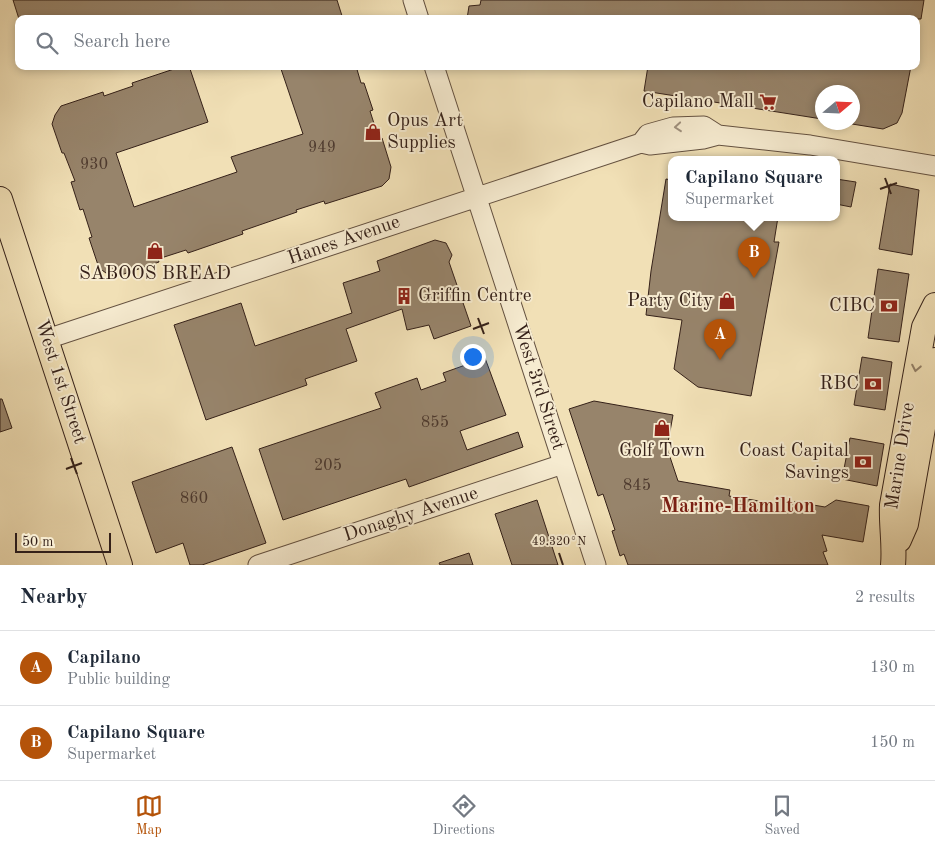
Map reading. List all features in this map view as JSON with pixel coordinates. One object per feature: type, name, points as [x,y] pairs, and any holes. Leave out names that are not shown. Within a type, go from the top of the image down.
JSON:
[{"type":"main road","name":"West 1st Street","points":[[0,199],[120,565]]},
{"type":"main road","name":"Marine Drive","points":[[894,558],[892,506],[924,327],[935,305]]},
{"type":"main road","name":"Marine Drive","points":[[894,558],[907,519],[935,360]]},
{"type":"street","points":[[413,0],[418,15]]},
{"type":"street","name":"West 3rd Street","points":[[435,70],[596,565]]},
{"type":"street","name":"Hanes Avenue","points":[[46,339],[642,143],[648,134],[673,127],[704,126],[718,134],[810,145],[935,166]]},
{"type":"street","name":"Donaghy Avenue","points":[[258,565],[563,464]]},
{"type":"building","points":[[13,0],[337,0],[342,15],[18,15]]},
{"type":"building","points":[[481,0],[924,0],[921,19],[920,15],[468,15],[469,6],[480,5]]},
{"type":"building","points":[[171,70],[190,70],[208,122],[116,153],[134,207],[237,172],[231,157],[303,134],[281,70],[357,70],[361,83],[364,83],[373,110],[370,111],[379,139],[382,138],[391,167],[389,179],[382,186],[325,204],[324,201],[296,210],[297,212],[242,231],[243,234],[188,253],[186,250],[158,259],[159,262],[115,277],[99,268],[89,238],[92,237],[83,209],[80,210],[71,182],[75,181],[64,153],[62,153],[52,124],[61,106],[103,92],[104,96],[133,86],[132,83]]},
{"type":"building","name":"Capilano Mall","points":[[647,70],[910,70],[902,113],[897,123],[883,129],[860,125],[860,85],[815,85],[815,118],[644,91]]},
{"type":"building","points":[[666,179],[668,179],[668,221],[777,221],[774,242],[779,242],[751,396],[698,387],[674,369],[682,320],[646,315]]},
{"type":"building","points":[[840,180],[856,182],[851,207],[840,205]]},
{"type":"building","points":[[890,184],[919,190],[912,255],[879,249]]},
{"type":"building","points":[[435,240],[446,243],[452,255],[449,262],[471,326],[434,339],[429,325],[407,330],[402,309],[346,329],[357,361],[305,379],[307,385],[206,420],[174,325],[241,303],[255,346],[352,313],[343,283],[380,271],[377,261]]},
{"type":"building","name":"CIBC","points":[[878,269],[909,274],[899,342],[868,338]]},
{"type":"building","name":"RBC","points":[[862,357],[892,362],[885,410],[854,405]]},
{"type":"building","points":[[485,358],[506,415],[460,431],[467,450],[518,432],[523,447],[409,487],[406,479],[283,520],[259,449],[381,408],[375,393],[417,378],[421,390],[446,381],[443,373]]},
{"type":"building","points":[[0,399],[2,399],[12,428],[0,432]]},
{"type":"building","points":[[594,401],[673,415],[667,448],[678,481],[730,490],[729,496],[777,504],[778,499],[825,507],[836,500],[869,506],[863,542],[822,535],[827,551],[823,552],[828,565],[628,565],[624,554],[620,556],[612,531],[615,530],[603,494],[598,496],[569,409]]},
{"type":"building","name":"Coast Capital Savings","points":[[850,438],[884,444],[877,486],[842,479]]},
{"type":"building","points":[[232,447],[266,543],[202,565],[190,565],[183,543],[156,553],[132,482]]},
{"type":"building","points":[[537,500],[558,565],[512,565],[495,514]]},
{"type":"building","points":[[469,553],[473,565],[440,565],[439,563]]},
{"type":"place","name":"Capilano Mall","points":[[768,102]]},
{"type":"place","name":"Opus Art Supplies","points":[[373,132]]},
{"type":"place","name":"SABOOS BREAD","points":[[155,251]]},
{"type":"place","name":"Capilano Square","points":[[754,278]]},
{"type":"place","name":"Griffin Centre","points":[[404,296]]},
{"type":"place","name":"Party City","points":[[727,301]]},
{"type":"place","name":"CIBC","points":[[889,306]]},
{"type":"place","name":"Capilano","points":[[720,360]]},
{"type":"place","name":"RBC","points":[[873,384]]},
{"type":"place","name":"Golf Town","points":[[662,428]]},
{"type":"place","name":"Coast Capital Savings","points":[[863,462]]},
{"type":"district","name":"Marine-Hamilton","points":[[738,507]]}]
